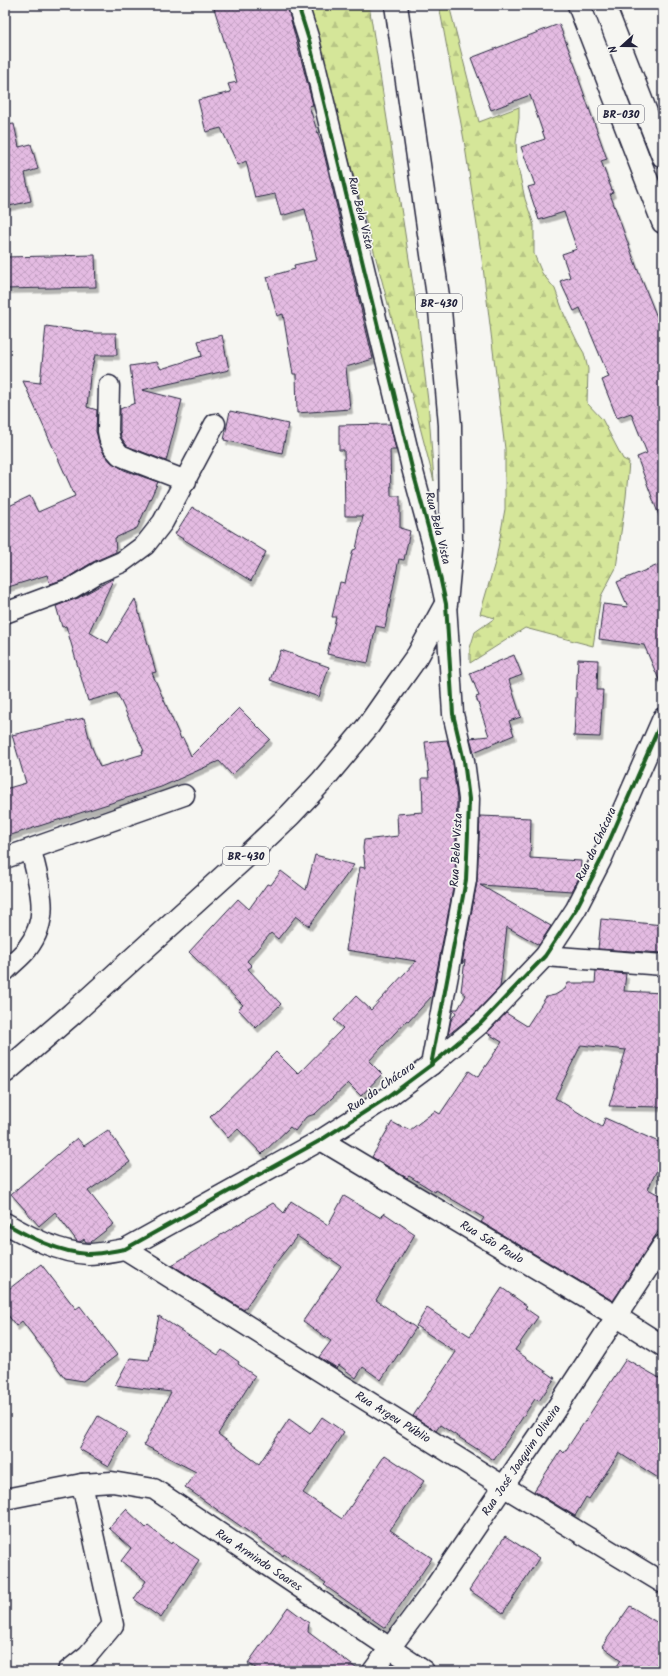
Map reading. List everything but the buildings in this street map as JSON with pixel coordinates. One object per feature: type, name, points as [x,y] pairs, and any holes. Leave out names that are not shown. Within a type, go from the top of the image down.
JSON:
[{"type":"main road","name":"BR-430","points":[[5,1072],[72,1014],[252,851],[322,781],[368,726],[390,696],[418,655],[446,604],[451,549],[450,425],[440,310],[396,5]]},
{"type":"main road","name":"BR-030","points":[[579,5],[663,222]]},
{"type":"main road","name":"BR-030","points":[[604,5],[663,156]]},
{"type":"street","name":"Rua Bela Vista","points":[[298,5],[309,40],[412,468],[434,549],[446,604],[453,714],[464,761],[469,799],[468,833],[466,880],[431,1065]]},
{"type":"street","points":[[109,386],[108,431],[110,442],[114,448],[120,455],[186,481]]},
{"type":"street","points":[[5,613],[72,588],[100,572],[122,562],[145,544],[163,522],[215,424]]},
{"type":"street","name":"Rua da Chácara","points":[[5,1223],[36,1240],[60,1249],[89,1254],[125,1249],[321,1140],[388,1097],[431,1065],[481,1024],[545,956],[576,909],[600,860],[663,718]]},
{"type":"street","points":[[5,858],[184,795]]},
{"type":"street","points":[[5,971],[27,949],[34,938],[41,920],[42,904],[39,883],[30,850]]},
{"type":"street","points":[[545,956],[663,965]]},
{"type":"street","name":"Rua São Paulo","points":[[321,1140],[616,1316],[663,1346]]},
{"type":"street","name":"Rua José Joaquim Oliveira","points":[[373,1671],[433,1590],[552,1415],[663,1245]]},
{"type":"street","name":"Rua Argeu Públio","points":[[125,1249],[503,1486],[663,1583]]},
{"type":"street","name":"Rua Armindo Soares","points":[[5,1499],[82,1484],[112,1482],[154,1489],[424,1671]]},
{"type":"street","points":[[68,1671],[88,1654],[113,1625],[82,1484]]},
{"type":"green space","points":[[307,5],[369,5],[417,310],[428,401],[434,481],[381,277]]},
{"type":"green space","points":[[439,5],[449,5],[479,122],[519,107],[516,143],[517,162],[525,199],[534,225],[534,254],[542,273],[555,289],[564,314],[584,353],[588,369],[587,403],[602,419],[623,459],[629,462],[626,497],[616,568],[601,596],[593,646],[525,628],[470,663],[470,648],[475,632],[495,618],[480,614],[496,559],[505,509],[505,449],[482,259],[464,140]]},
{"type":"cycle path","points":[[298,5],[309,40],[412,468],[434,549],[446,604],[453,714],[464,761],[469,799],[468,833],[466,880],[431,1065]]},
{"type":"cycle path","points":[[5,1223],[35,1239],[55,1247],[77,1253],[102,1253],[125,1249],[321,1140],[388,1097],[431,1065],[481,1023],[545,956],[576,909],[601,860],[663,718]]}]
